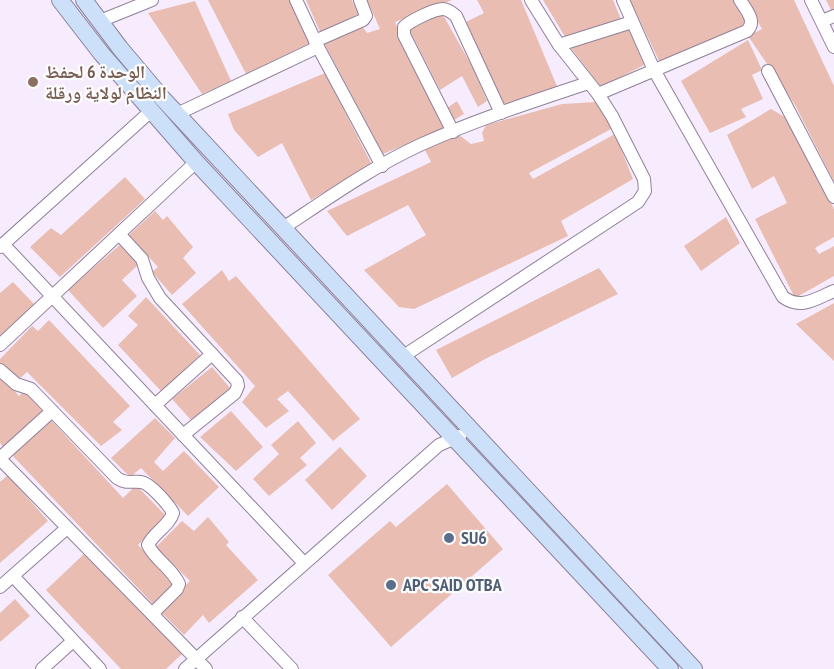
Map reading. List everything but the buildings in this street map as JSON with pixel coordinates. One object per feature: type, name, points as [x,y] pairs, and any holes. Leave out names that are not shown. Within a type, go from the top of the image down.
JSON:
[{"type":"main road","points":[[60,0],[101,53],[196,162],[694,669]]},
{"type":"main road","points":[[84,0],[136,67],[177,114],[402,357],[458,428],[670,669]]},
{"type":"street","points":[[100,21],[152,0]]},
{"type":"street","points":[[296,0],[316,44],[382,166]]},
{"type":"street","points":[[177,114],[363,20],[366,16],[360,0]]},
{"type":"street","points":[[402,357],[638,202],[645,191],[644,179],[612,116],[598,94],[559,45],[531,0]]},
{"type":"street","points":[[623,0],[654,70],[783,297],[792,304],[804,304],[834,291]]},
{"type":"street","points":[[598,94],[747,31],[752,27],[752,21],[740,0]]},
{"type":"street","points":[[811,0],[834,47]]},
{"type":"street","points":[[453,132],[404,35],[404,27],[410,22],[442,9],[456,16],[501,113]]},
{"type":"street","points":[[822,21],[834,16]]},
{"type":"street","points":[[559,45],[632,22]]},
{"type":"street","points":[[768,70],[834,197]]},
{"type":"street","points":[[283,228],[382,166],[419,146],[501,113],[588,83]]},
{"type":"street","points":[[151,111],[2,245],[304,563]]},
{"type":"street","points":[[0,345],[196,162]]},
{"type":"street","points":[[119,234],[142,259],[148,278],[160,298],[237,381],[238,386],[235,393],[183,435]]},
{"type":"street","points":[[155,405],[212,354]]},
{"type":"street","points":[[0,370],[16,384],[31,389],[117,478],[123,482],[146,484],[169,506],[173,513],[171,519],[151,538],[148,544],[176,577],[179,584],[177,589],[152,614]]},
{"type":"street","points":[[52,411],[0,459],[206,669]]},
{"type":"street","points":[[185,669],[458,428]]},
{"type":"street","points":[[0,587],[67,528]]},
{"type":"street","points":[[13,576],[100,669]]},
{"type":"street","points":[[242,617],[292,669]]},
{"type":"street","points":[[42,669],[73,641]]},
{"type":"place","name":"الوحدة 6 لحفظ النظام لولاية ورقلة","points":[[33,82]]},
{"type":"place","name":"SU6","points":[[449,538]]},
{"type":"place","name":"APC SAID OTBA","points":[[391,585]]}]
